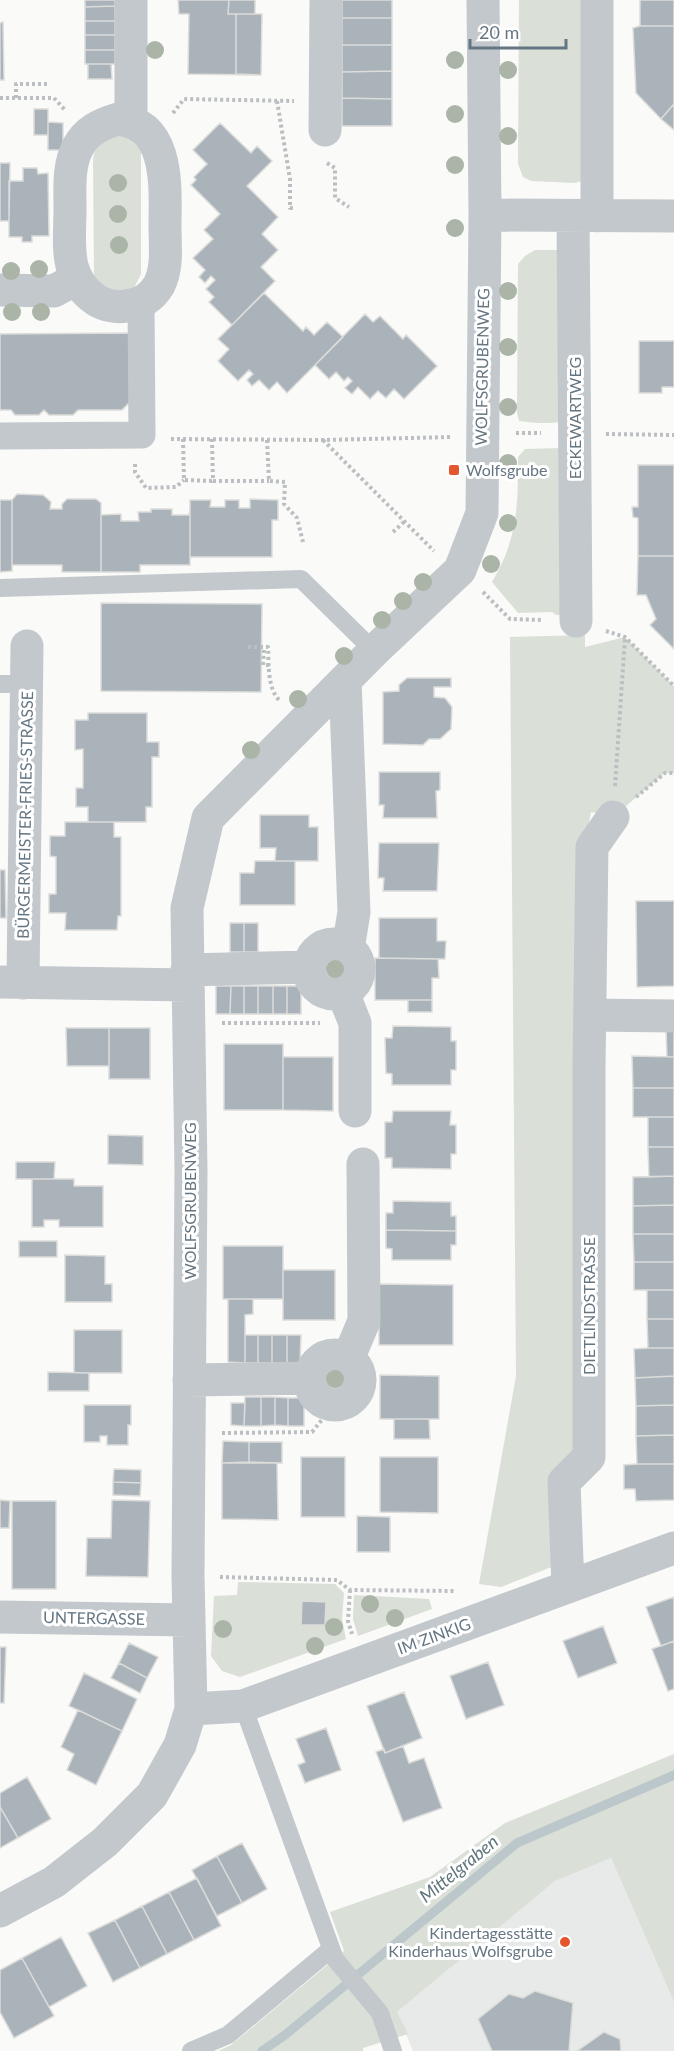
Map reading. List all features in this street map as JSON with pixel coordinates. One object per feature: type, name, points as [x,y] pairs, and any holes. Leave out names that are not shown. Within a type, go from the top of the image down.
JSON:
[{"type":"street","points":[[0,290],[65,285],[102,304],[127,306],[141,302],[152,295],[156,289],[165,266],[165,172],[160,153],[138,122],[131,0]]},
{"type":"street","points":[[325,116],[326,0]]},
{"type":"street","name":"WOLFSGRUBENWEG","points":[[0,1911],[54,1882],[105,1842],[152,1795],[180,1745],[191,1709],[188,1576],[191,1171],[187,908],[208,818],[374,651],[460,570],[482,513],[485,215],[483,0]]},
{"type":"street","name":"ECKEWARTWEG","points":[[576,621],[585,216],[597,0]]},
{"type":"street","points":[[65,285],[70,256],[70,188],[73,162],[78,147],[88,133],[104,123],[118,119],[138,122]]},
{"type":"street","points":[[485,215],[674,216]]},
{"type":"street","points":[[0,436],[139,435],[141,302]]},
{"type":"street","name":"BÜRGERMEISTER-FRIES-STRASSE","points":[[27,646],[14,684],[12,983],[187,978]]},
{"type":"street","points":[[345,680],[354,912],[348,949]]},
{"type":"street","name":"DIETLINDSTRASSE","points":[[568,1587],[564,1482],[589,1457],[592,847],[613,817]]},
{"type":"street","points":[[340,945],[348,949],[358,960],[359,976],[350,989],[343,993],[327,993],[319,989],[310,975],[310,967],[317,952],[324,947],[340,945]]},
{"type":"street","points":[[187,978],[310,967]]},
{"type":"street","points":[[343,993],[354,1023],[355,1112]]},
{"type":"street","points":[[590,1015],[674,1016]]},
{"type":"street","points":[[348,1359],[364,1322],[363,1164]]},
{"type":"street","points":[[340,1356],[348,1359],[358,1372],[359,1388],[349,1401],[334,1405],[319,1399],[314,1393],[310,1378],[318,1362],[324,1358],[340,1356]]},
{"type":"street","points":[[189,1380],[310,1378]]},
{"type":"street","name":"IM ZINKIG","points":[[191,1709],[243,1706],[674,1548]]},
{"type":"street","name":"UNTERGASSE","points":[[0,1617],[188,1620]]},
{"type":"lane","points":[[0,588],[301,579],[374,651]]},
{"type":"lane","points":[[243,1706],[333,1954],[380,2013],[393,2051]]},
{"type":"lane","points":[[191,2051],[228,2035],[333,1954]]},
{"type":"path","points":[[16,98],[16,84],[47,84]]},
{"type":"path","points":[[0,98],[54,98],[88,133]]},
{"type":"path","points":[[138,122],[184,99],[277,101],[325,116],[323,160],[335,168],[335,198],[349,207]]},
{"type":"path","points":[[277,101],[290,179],[290,208],[295,207]]},
{"type":"path","points":[[303,542],[297,518],[284,504],[285,482],[184,480],[176,487],[146,488],[135,472],[139,435],[150,439],[323,440],[444,438],[482,432]]},
{"type":"path","points":[[183,439],[184,480]]},
{"type":"path","points":[[212,439],[213,481]]},
{"type":"path","points":[[267,440],[268,481]]},
{"type":"path","points":[[323,440],[432,550],[460,570]]},
{"type":"path","points":[[393,532],[405,521]]},
{"type":"path","points":[[613,817],[625,638]]},
{"type":"path","points":[[248,646],[268,646],[273,693],[300,724]]},
{"type":"path","points":[[264,650],[263,665],[269,665]]},
{"type":"path","points":[[613,817],[665,773],[674,773]]},
{"type":"path","points":[[188,1023],[301,1023]]},
{"type":"path","points":[[189,1434],[312,1432],[334,1405]]},
{"type":"path","points":[[188,1576],[337,1580],[350,1590],[474,1591],[494,1614]]},
{"type":"path","points":[[350,1590],[348,1621],[360,1663]]},
{"type":"shaded area","points":[[519,0],[587,0],[591,178],[575,183],[531,181],[523,177],[518,164]]},
{"type":"shaded area","points":[[124,132],[141,150],[141,274],[134,288],[117,296],[94,278],[93,159],[96,144]]},
{"type":"shaded area","points":[[535,250],[565,250],[561,422],[519,421],[517,413],[518,264]]},
{"type":"shaded area","points":[[562,448],[560,615],[552,612],[518,613],[492,582],[501,566],[512,536],[517,506],[518,457],[525,449]]},
{"type":"shaded area","points":[[585,635],[585,647],[625,637],[674,686],[674,773],[665,773],[613,817],[591,812],[587,833],[581,1453],[559,1564],[501,1587],[479,1584],[516,1376],[510,637]]},
{"type":"shaded area","points":[[329,945],[339,945],[351,952],[358,964],[358,974],[351,986],[339,993],[329,993],[314,982],[310,974],[310,964],[321,949]]},
{"type":"shaded area","points":[[330,1357],[340,1357],[352,1364],[359,1376],[359,1386],[352,1398],[340,1405],[330,1405],[315,1394],[311,1386],[311,1376],[322,1361]]},
{"type":"shaded area","points":[[238,1582],[335,1584],[344,1593],[342,1619],[346,1639],[240,1677],[222,1671],[211,1656],[214,1596],[237,1595]]},
{"type":"shaded area","points":[[354,1595],[429,1599],[432,1609],[358,1636],[353,1619]]},
{"type":"shaded area","points":[[674,1754],[674,2002],[611,1858],[555,1881],[397,2012],[408,2034],[363,2048],[363,2051],[218,2051],[231,2045],[344,1951],[330,1912],[430,1877],[505,1823]]},
{"type":"shaded area","name":"Kindertagesstätte Kinderhaus Wolfsgrube","points":[[611,1858],[674,2002],[674,2051],[413,2051],[397,2012],[555,1881]]},
{"type":"building","points":[[85,0],[115,0],[115,6],[85,7]]},
{"type":"building","points":[[178,0],[255,0],[255,14],[262,14],[261,75],[188,74],[189,14],[179,14]]},
{"type":"building","points":[[229,0],[255,0],[255,14],[228,14]]},
{"type":"building","points":[[342,0],[392,0],[392,18],[342,18]]},
{"type":"building","points":[[640,0],[674,0],[674,26],[640,26]]},
{"type":"building","points":[[115,6],[115,21],[85,21],[85,7]]},
{"type":"building","points":[[236,14],[262,14],[261,75],[236,74]]},
{"type":"building","points":[[342,18],[392,18],[392,45],[342,45]]},
{"type":"building","points":[[85,21],[115,21],[115,35],[85,35]]},
{"type":"building","points":[[3,22],[4,80],[0,80],[0,23]]},
{"type":"building","points":[[674,26],[674,104],[661,119],[636,93],[633,28]]},
{"type":"building","points":[[85,35],[115,35],[115,50],[85,50]]},
{"type":"building","points":[[342,45],[392,45],[392,71],[342,72]]},
{"type":"building","points":[[85,50],[115,50],[115,64],[85,64]]},
{"type":"building","points":[[88,64],[111,64],[112,79],[88,79]]},
{"type":"building","points":[[392,71],[392,99],[342,98],[342,72]]},
{"type":"building","points":[[342,98],[392,99],[392,126],[342,126]]},
{"type":"building","points":[[674,104],[674,130],[661,119]]},
{"type":"building","points":[[34,109],[48,109],[48,135],[34,135]]},
{"type":"building","points":[[48,122],[63,123],[63,150],[48,150]]},
{"type":"building","points":[[220,123],[251,153],[257,146],[272,161],[247,186],[278,217],[262,234],[278,250],[261,267],[275,281],[232,325],[209,302],[214,297],[206,289],[215,280],[211,276],[205,283],[199,277],[205,270],[193,258],[213,239],[204,230],[220,214],[191,185],[196,180],[194,177],[207,164],[193,150]]},
{"type":"building","points":[[0,163],[10,163],[9,221],[0,221]]},
{"type":"building","points":[[23,168],[37,168],[38,174],[48,173],[49,236],[32,236],[32,242],[22,242],[22,237],[9,237],[9,181],[23,181]]},
{"type":"building","points":[[264,293],[303,331],[306,327],[314,335],[327,322],[343,337],[287,393],[277,382],[269,390],[259,380],[252,386],[247,380],[253,374],[249,370],[238,381],[218,361],[229,349],[218,339]]},
{"type":"building","points":[[365,314],[373,322],[380,316],[403,339],[406,335],[437,366],[404,399],[394,389],[386,398],[378,391],[370,399],[358,387],[352,394],[345,388],[352,381],[348,377],[344,381],[336,372],[329,379],[315,365]]},
{"type":"building","points":[[132,333],[131,401],[122,410],[78,410],[73,415],[49,415],[44,410],[39,415],[15,415],[11,410],[0,410],[0,334]]},
{"type":"building","points":[[639,341],[674,341],[674,387],[662,387],[662,393],[639,393]]},
{"type":"building","points":[[638,465],[674,465],[674,556],[638,556],[638,518],[633,517],[632,507],[638,507]]},
{"type":"building","points":[[17,494],[43,495],[51,502],[50,509],[62,509],[62,504],[67,499],[96,499],[101,503],[101,572],[62,572],[62,565],[12,565],[12,500]]},
{"type":"building","points":[[250,499],[278,500],[278,520],[272,520],[272,557],[190,557],[190,500],[211,500],[210,507],[225,507],[225,500],[239,500],[239,508],[250,508]]},
{"type":"building","points":[[0,500],[12,500],[12,571],[0,572]]},
{"type":"building","points":[[151,509],[172,509],[172,515],[189,515],[190,509],[190,565],[140,565],[140,572],[101,572],[101,515],[121,514],[121,521],[139,521],[138,512],[151,512]]},
{"type":"building","points":[[638,556],[674,556],[674,649],[650,625],[656,619],[646,595],[637,595]]},
{"type":"building","points":[[101,603],[262,604],[261,692],[101,691]]},
{"type":"building","points":[[407,678],[451,678],[451,687],[434,687],[434,697],[445,698],[452,707],[451,729],[440,739],[429,739],[423,745],[383,744],[383,692],[399,691],[399,685]]},
{"type":"building","points":[[88,713],[147,713],[147,742],[159,742],[159,757],[152,757],[152,807],[146,807],[146,822],[88,822],[88,807],[76,807],[76,788],[83,788],[83,749],[75,750],[75,720],[88,720]]},
{"type":"building","points":[[379,772],[440,772],[440,790],[436,791],[437,818],[383,818],[384,805],[379,805]]},
{"type":"building","points":[[260,815],[309,815],[309,827],[318,827],[318,861],[275,861],[276,848],[260,848]]},
{"type":"building","points":[[65,822],[114,822],[114,837],[121,837],[121,916],[118,916],[117,930],[65,930],[66,913],[49,913],[49,894],[56,894],[56,857],[50,856],[50,836],[65,836]]},
{"type":"building","points":[[379,843],[439,843],[437,891],[383,891],[384,878],[378,878]]},
{"type":"building","points":[[255,861],[295,861],[295,905],[240,905],[240,873],[254,873]]},
{"type":"building","points":[[0,870],[5,870],[6,918],[0,918]]},
{"type":"building","points":[[636,901],[674,901],[674,986],[637,987]]},
{"type":"building","points":[[379,918],[437,918],[437,941],[446,941],[445,959],[379,958]]},
{"type":"building","points":[[230,923],[244,923],[244,952],[230,952]]},
{"type":"building","points":[[244,923],[258,923],[258,952],[244,952]]},
{"type":"building","points":[[375,958],[438,959],[439,978],[432,978],[432,1000],[375,1000]]},
{"type":"building","points":[[216,986],[231,986],[230,1014],[216,1014]]},
{"type":"building","points":[[231,986],[244,986],[244,1014],[230,1014]]},
{"type":"building","points":[[244,986],[258,986],[258,1014],[244,1014]]},
{"type":"building","points":[[258,986],[273,986],[273,1014],[258,1014]]},
{"type":"building","points":[[273,986],[287,986],[287,1014],[273,1014]]},
{"type":"building","points":[[287,986],[301,986],[301,1014],[287,1014]]},
{"type":"building","points":[[408,1000],[432,1000],[432,1012],[408,1012]]},
{"type":"building","points":[[393,1026],[451,1027],[451,1041],[456,1041],[456,1070],[451,1070],[451,1085],[392,1085],[392,1074],[386,1073],[385,1038],[392,1038]]},
{"type":"building","points":[[66,1028],[109,1028],[109,1066],[67,1066]]},
{"type":"building","points":[[109,1028],[150,1028],[150,1079],[109,1079]]},
{"type":"building","points":[[666,1030],[674,1030],[674,1057],[667,1057]]},
{"type":"building","points":[[224,1044],[283,1044],[283,1110],[224,1110]]},
{"type":"building","points":[[632,1056],[674,1057],[674,1088],[633,1088]]},
{"type":"building","points":[[283,1057],[333,1057],[333,1111],[283,1110]]},
{"type":"building","points":[[633,1088],[674,1088],[674,1117],[633,1117]]},
{"type":"building","points":[[393,1111],[451,1111],[450,1125],[456,1125],[456,1154],[451,1154],[451,1169],[392,1168],[392,1158],[385,1158],[385,1122],[392,1122]]},
{"type":"building","points":[[648,1117],[674,1117],[674,1147],[648,1147]]},
{"type":"building","points":[[108,1135],[143,1136],[143,1165],[108,1164]]},
{"type":"building","points":[[648,1147],[674,1147],[674,1176],[649,1177]]},
{"type":"building","points":[[16,1162],[55,1162],[54,1179],[16,1179]]},
{"type":"building","points":[[674,1176],[674,1205],[633,1206],[633,1177]]},
{"type":"building","points":[[32,1179],[74,1179],[74,1186],[103,1186],[103,1227],[59,1227],[59,1220],[44,1220],[44,1227],[32,1227]]},
{"type":"building","points":[[393,1201],[451,1202],[451,1216],[456,1216],[456,1231],[386,1230],[386,1213],[393,1213]]},
{"type":"building","points":[[674,1205],[674,1234],[633,1234],[633,1206]]},
{"type":"building","points":[[386,1230],[456,1231],[456,1245],[451,1245],[451,1260],[392,1260],[392,1249],[386,1248]]},
{"type":"building","points":[[633,1234],[674,1234],[674,1262],[634,1262]]},
{"type":"building","points":[[19,1241],[57,1241],[57,1257],[19,1257]]},
{"type":"building","points":[[223,1246],[283,1246],[283,1299],[223,1299]]},
{"type":"building","points":[[65,1255],[105,1256],[105,1284],[112,1284],[112,1302],[65,1302]]},
{"type":"building","points":[[634,1262],[674,1262],[674,1290],[634,1290]]},
{"type":"building","points":[[283,1270],[335,1270],[335,1320],[283,1320]]},
{"type":"building","points":[[379,1284],[453,1285],[453,1345],[379,1345]]},
{"type":"building","points":[[647,1290],[674,1290],[674,1319],[647,1319]]},
{"type":"building","points":[[228,1299],[253,1299],[253,1314],[245,1315],[245,1363],[228,1362]]},
{"type":"building","points":[[647,1319],[674,1319],[674,1348],[648,1348]]},
{"type":"building","points":[[74,1330],[122,1330],[122,1373],[74,1373]]},
{"type":"building","points":[[245,1335],[258,1335],[258,1363],[245,1363]]},
{"type":"building","points":[[258,1335],[272,1335],[272,1363],[258,1363]]},
{"type":"building","points":[[272,1335],[287,1335],[287,1363],[272,1363]]},
{"type":"building","points":[[287,1335],[301,1335],[300,1363],[287,1363]]},
{"type":"building","points":[[674,1348],[674,1376],[635,1378],[634,1349]]},
{"type":"building","points":[[48,1372],[89,1373],[89,1391],[48,1391]]},
{"type":"building","points":[[380,1375],[439,1376],[439,1419],[380,1419]]},
{"type":"building","points":[[674,1376],[674,1405],[636,1406],[635,1378]]},
{"type":"building","points":[[245,1397],[261,1397],[261,1426],[244,1426]]},
{"type":"building","points":[[261,1397],[275,1397],[275,1425],[261,1426]]},
{"type":"building","points":[[275,1397],[288,1398],[288,1426],[275,1425]]},
{"type":"building","points":[[288,1398],[304,1398],[304,1426],[288,1426]]},
{"type":"building","points":[[231,1403],[245,1403],[244,1426],[231,1425]]},
{"type":"building","points":[[84,1405],[131,1405],[128,1445],[107,1445],[107,1436],[100,1436],[100,1442],[84,1442]]},
{"type":"building","points":[[674,1405],[674,1435],[636,1436],[636,1406]]},
{"type":"building","points":[[394,1419],[429,1419],[430,1439],[394,1439]]},
{"type":"building","points":[[674,1435],[674,1464],[637,1464],[636,1436]]},
{"type":"building","points":[[223,1441],[249,1442],[249,1462],[222,1463]]},
{"type":"building","points":[[249,1442],[282,1442],[282,1463],[249,1462]]},
{"type":"building","points":[[301,1457],[345,1457],[345,1517],[301,1517]]},
{"type":"building","points":[[380,1457],[438,1457],[438,1513],[380,1512]]},
{"type":"building","points":[[222,1463],[277,1463],[278,1520],[222,1519]]},
{"type":"building","points":[[674,1464],[674,1500],[636,1501],[635,1489],[624,1489],[624,1465]]},
{"type":"building","points":[[114,1469],[141,1470],[141,1483],[113,1482]]},
{"type":"building","points":[[113,1482],[141,1483],[140,1496],[113,1495]]},
{"type":"building","points":[[0,1500],[10,1501],[9,1528],[0,1528]]},
{"type":"building","points":[[112,1500],[150,1501],[148,1577],[86,1576],[87,1538],[111,1538]]},
{"type":"building","points":[[12,1501],[56,1501],[56,1589],[12,1589]]},
{"type":"building","points":[[357,1516],[390,1517],[390,1552],[357,1552]]},
{"type":"building","points":[[674,1597],[674,1641],[661,1646],[646,1607]]},
{"type":"building","points":[[302,1601],[326,1602],[325,1625],[301,1625]]},
{"type":"building","points":[[603,1626],[617,1663],[578,1678],[563,1641]]},
{"type":"building","points":[[674,1641],[674,1689],[668,1691],[652,1649]]},
{"type":"building","points":[[129,1643],[158,1657],[147,1678],[119,1663]]},
{"type":"building","points":[[0,1647],[6,1647],[4,1703],[0,1703]]},
{"type":"building","points":[[488,1662],[504,1705],[466,1719],[450,1676]]},
{"type":"building","points":[[119,1663],[147,1678],[140,1693],[111,1678]]},
{"type":"building","points":[[84,1673],[137,1699],[122,1731],[69,1706]]},
{"type":"building","points":[[404,1692],[422,1738],[385,1753],[367,1706]]},
{"type":"building","points":[[78,1710],[122,1731],[96,1785],[67,1770],[74,1754],[61,1747]]},
{"type":"building","points":[[326,1728],[341,1770],[305,1783],[298,1765],[305,1762],[296,1739]]},
{"type":"building","points":[[403,1746],[409,1763],[424,1758],[442,1808],[403,1822],[376,1752],[384,1749],[385,1753]]},
{"type":"building","points":[[27,1777],[51,1819],[18,1838],[0,1807],[0,1793]]},
{"type":"building","points":[[0,1807],[18,1838],[0,1848]]},
{"type":"building","points":[[242,1843],[267,1889],[242,1903],[217,1856]]},
{"type":"building","points":[[217,1856],[242,1903],[217,1916],[192,1870]]},
{"type":"building","points":[[197,1878],[221,1926],[194,1940],[169,1892]]},
{"type":"building","points":[[169,1892],[194,1940],[167,1954],[142,1906]]},
{"type":"building","points":[[142,1906],[167,1954],[140,1968],[115,1920]]},
{"type":"building","points":[[115,1920],[140,1968],[113,1982],[88,1933]]},
{"type":"building","points":[[61,1937],[87,1986],[49,2007],[22,1958]]},
{"type":"building","points":[[22,1958],[54,2016],[14,2038],[0,2012],[0,1970]]},
{"type":"building","points":[[535,1991],[573,2003],[569,2051],[492,2051],[478,2019],[509,1994],[523,1998]]},
{"type":"building","points":[[604,2032],[620,2039],[621,2051],[577,2051]]},
{"type":"waterway","name":"Mittelgraben","points":[[262,2051],[285,2035],[517,1843],[674,1775]]},
{"type":"place","name":"Wolfsgrube","points":[[454,470]]},
{"type":"place","name":"Kindertagesstätte Kinderhaus Wolfsgrube","points":[[565,1942]]}]
